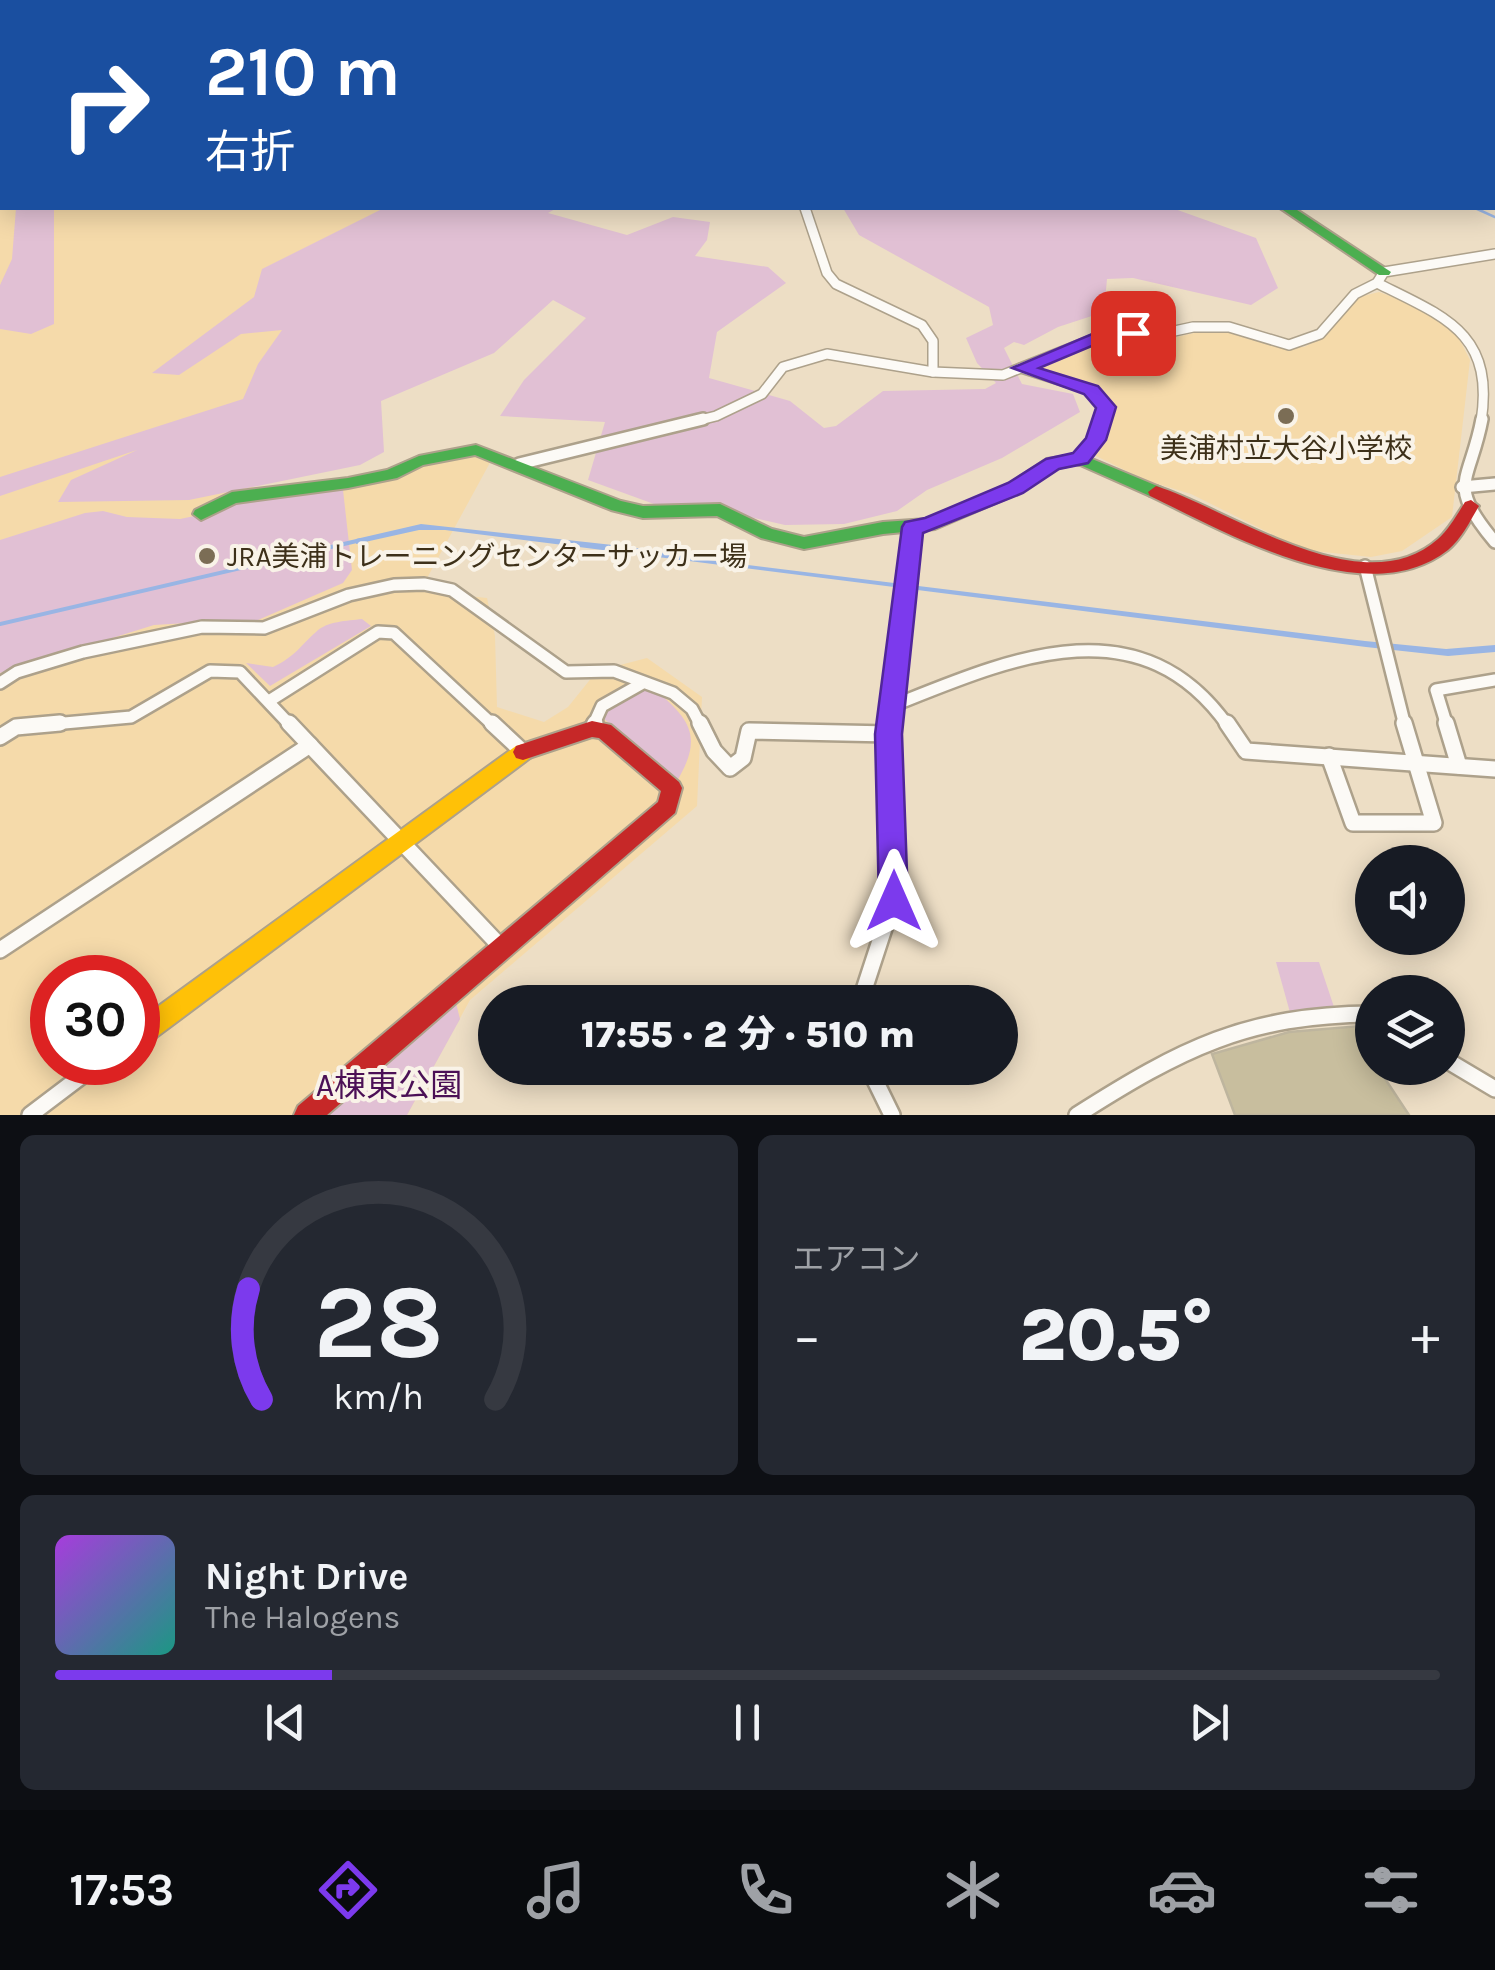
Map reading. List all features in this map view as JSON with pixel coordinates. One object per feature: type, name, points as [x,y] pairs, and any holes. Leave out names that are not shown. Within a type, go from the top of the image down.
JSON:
[{"type":"street","points":[[805,210],[826,272],[836,284],[922,326],[933,341],[933,372]]},
{"type":"street","points":[[1289,210],[1380,278],[1445,317],[1462,330],[1478,352],[1484,373],[1478,437],[1463,474],[1462,487],[1495,542]]},
{"type":"street","points":[[518,464],[716,416],[762,394],[782,367],[827,354],[933,372],[1003,374],[1111,332],[1156,335],[1193,327],[1229,327],[1289,345],[1320,334],[1355,294],[1380,278],[1495,254]]},
{"type":"street","points":[[1021,368],[1091,390],[1106,407],[1095,440],[1080,458]]},
{"type":"street","points":[[201,514],[232,498],[348,483],[391,474],[419,461],[476,450],[617,506],[643,512],[720,510],[767,534],[804,543],[929,525],[1016,488],[1053,464],[1080,458],[1295,554],[1328,563],[1402,565],[1444,548],[1471,506]]},
{"type":"street","points":[[1462,487],[1495,484]]},
{"type":"street","points":[[866,985],[894,901],[888,734],[913,527]]},
{"type":"street","points":[[1329,756],[1353,823],[1434,823],[1414,763],[1365,566]]},
{"type":"street","points":[[0,683],[17,672],[83,652],[202,628],[264,628],[349,595],[394,585],[424,584],[452,590],[566,672],[614,671],[674,693],[695,710],[717,760],[730,768],[744,758],[749,731],[888,734]]},
{"type":"street","points":[[268,701],[378,632],[394,633],[523,752]]},
{"type":"street","points":[[892,706],[1010,658],[1076,647],[1112,650],[1171,673],[1208,700],[1246,751],[1495,770]]},
{"type":"street","points":[[0,737],[16,727],[130,717],[210,671],[240,672],[503,949]]},
{"type":"street","points":[[1459,766],[1436,690],[1495,680]]},
{"type":"street","points":[[592,730],[602,706],[641,684]]},
{"type":"street","points":[[160,1018],[400,838],[523,752],[592,730],[604,731],[672,788],[668,807],[307,1115]]},
{"type":"street","points":[[0,950],[310,745]]},
{"type":"street","points":[[1077,1115],[1190,1048],[1242,1026],[1291,1016],[1355,1014]]},
{"type":"street","points":[[1465,1071],[1495,1089]]},
{"type":"street","points":[[30,1115],[70,1085]]},
{"type":"street","points":[[877,1085],[892,1115]]},
{"type":"shaded area","points":[[0,210],[486,210],[266,401],[252,493],[294,492],[451,453],[492,459],[420,591],[487,598],[495,636],[497,707],[544,722],[568,707],[597,671],[647,658],[702,697],[697,806],[488,985],[478,985],[478,993],[470,1000],[407,1115],[0,1115]]},
{"type":"shaded area","name":"美浦村立大谷小学校","points":[[1379,292],[1412,304],[1457,334],[1470,360],[1452,517],[1402,551],[1371,557],[1304,550],[1191,494],[1145,480],[1092,454],[1107,425],[1108,397],[1096,388],[1037,369],[1103,339],[1122,336],[1168,339],[1207,330],[1232,332],[1272,346],[1304,347],[1324,337],[1359,297]]},
{"type":"green space","points":[[16,210],[54,210],[54,324],[31,334],[0,329],[0,285],[12,259]]},
{"type":"green space","points":[[380,210],[553,210],[548,213],[627,235],[673,217],[710,222],[707,240],[695,256],[768,267],[786,283],[717,332],[709,378],[790,401],[824,428],[836,426],[883,391],[985,389],[996,383],[977,363],[966,338],[993,325],[989,307],[859,235],[844,210],[1178,210],[1256,238],[1278,288],[1251,305],[1133,278],[1107,279],[1104,312],[1058,327],[1024,345],[1014,342],[1004,348],[1022,384],[1073,394],[1080,412],[1002,458],[927,490],[897,511],[844,524],[785,525],[720,510],[654,504],[588,480],[605,422],[500,416],[524,380],[586,318],[553,300],[494,353],[381,401],[384,452],[360,465],[189,500],[58,502],[71,480],[137,450],[0,496],[0,477],[243,399],[258,364],[282,330],[241,334],[179,375],[152,373],[254,297],[262,269]]},
{"type":"green space","name":"JRA美浦トレーニングセンターサッカー場","points":[[336,486],[343,490],[352,570],[343,583],[242,627],[204,622],[154,625],[0,673],[0,540],[85,513],[103,511],[127,517],[180,519],[204,514],[234,498]]},
{"type":"green space","points":[[362,619],[371,626],[270,686],[246,663],[273,667],[321,628]]},
{"type":"green space","points":[[654,689],[677,710],[689,730],[690,752],[677,781],[603,718],[606,709],[633,690]]},
{"type":"green space","points":[[1276,962],[1319,962],[1336,1013],[1291,1016]]},
{"type":"green space","name":"A棟東公園","points":[[453,991],[460,1019],[407,1115],[307,1115]]},
{"type":"water","points":[[421,524],[631,547],[700,559],[1365,641],[1446,649],[1495,645],[1495,652],[1448,656],[1366,647],[445,530],[419,530],[356,544],[356,539]]},
{"type":"building","points":[[1355,1026],[1355,1085],[1389,1085],[1409,1115],[1235,1115],[1212,1054],[1289,1032]]},
{"type":"waterway","points":[[1479,210],[1495,217]]},
{"type":"waterway","points":[[0,624],[361,540]]},
{"type":"traffic: fast","points":[[1289,210],[1384,272]]},
{"type":"traffic: fast","points":[[201,514],[232,498],[348,483],[391,474],[419,461],[476,450],[617,506],[643,512],[720,510],[767,534],[804,543],[883,528],[929,525],[1015,488],[1053,463],[1080,459],[1156,492]]},
{"type":"traffic: slow","points":[[160,1019],[523,752]]},
{"type":"traffic: jam","points":[[1156,492],[1296,553],[1335,564],[1373,568],[1408,563],[1438,548],[1453,534],[1471,506]]},
{"type":"traffic: jam","points":[[307,1115],[668,807],[672,788],[604,731],[592,729],[523,752]]},
{"type":"place","name":"美浦村立大谷小学校","points":[[1286,416]]},
{"type":"place","name":"JRA美浦トレーニングセンターサッカー場","points":[[207,556]]},
{"type":"route","points":[[894,901],[888,734],[913,527],[929,525],[1016,488],[1053,464],[1080,458],[1095,440],[1106,407],[1091,390],[1021,368],[1111,332],[1133,333]]}]
